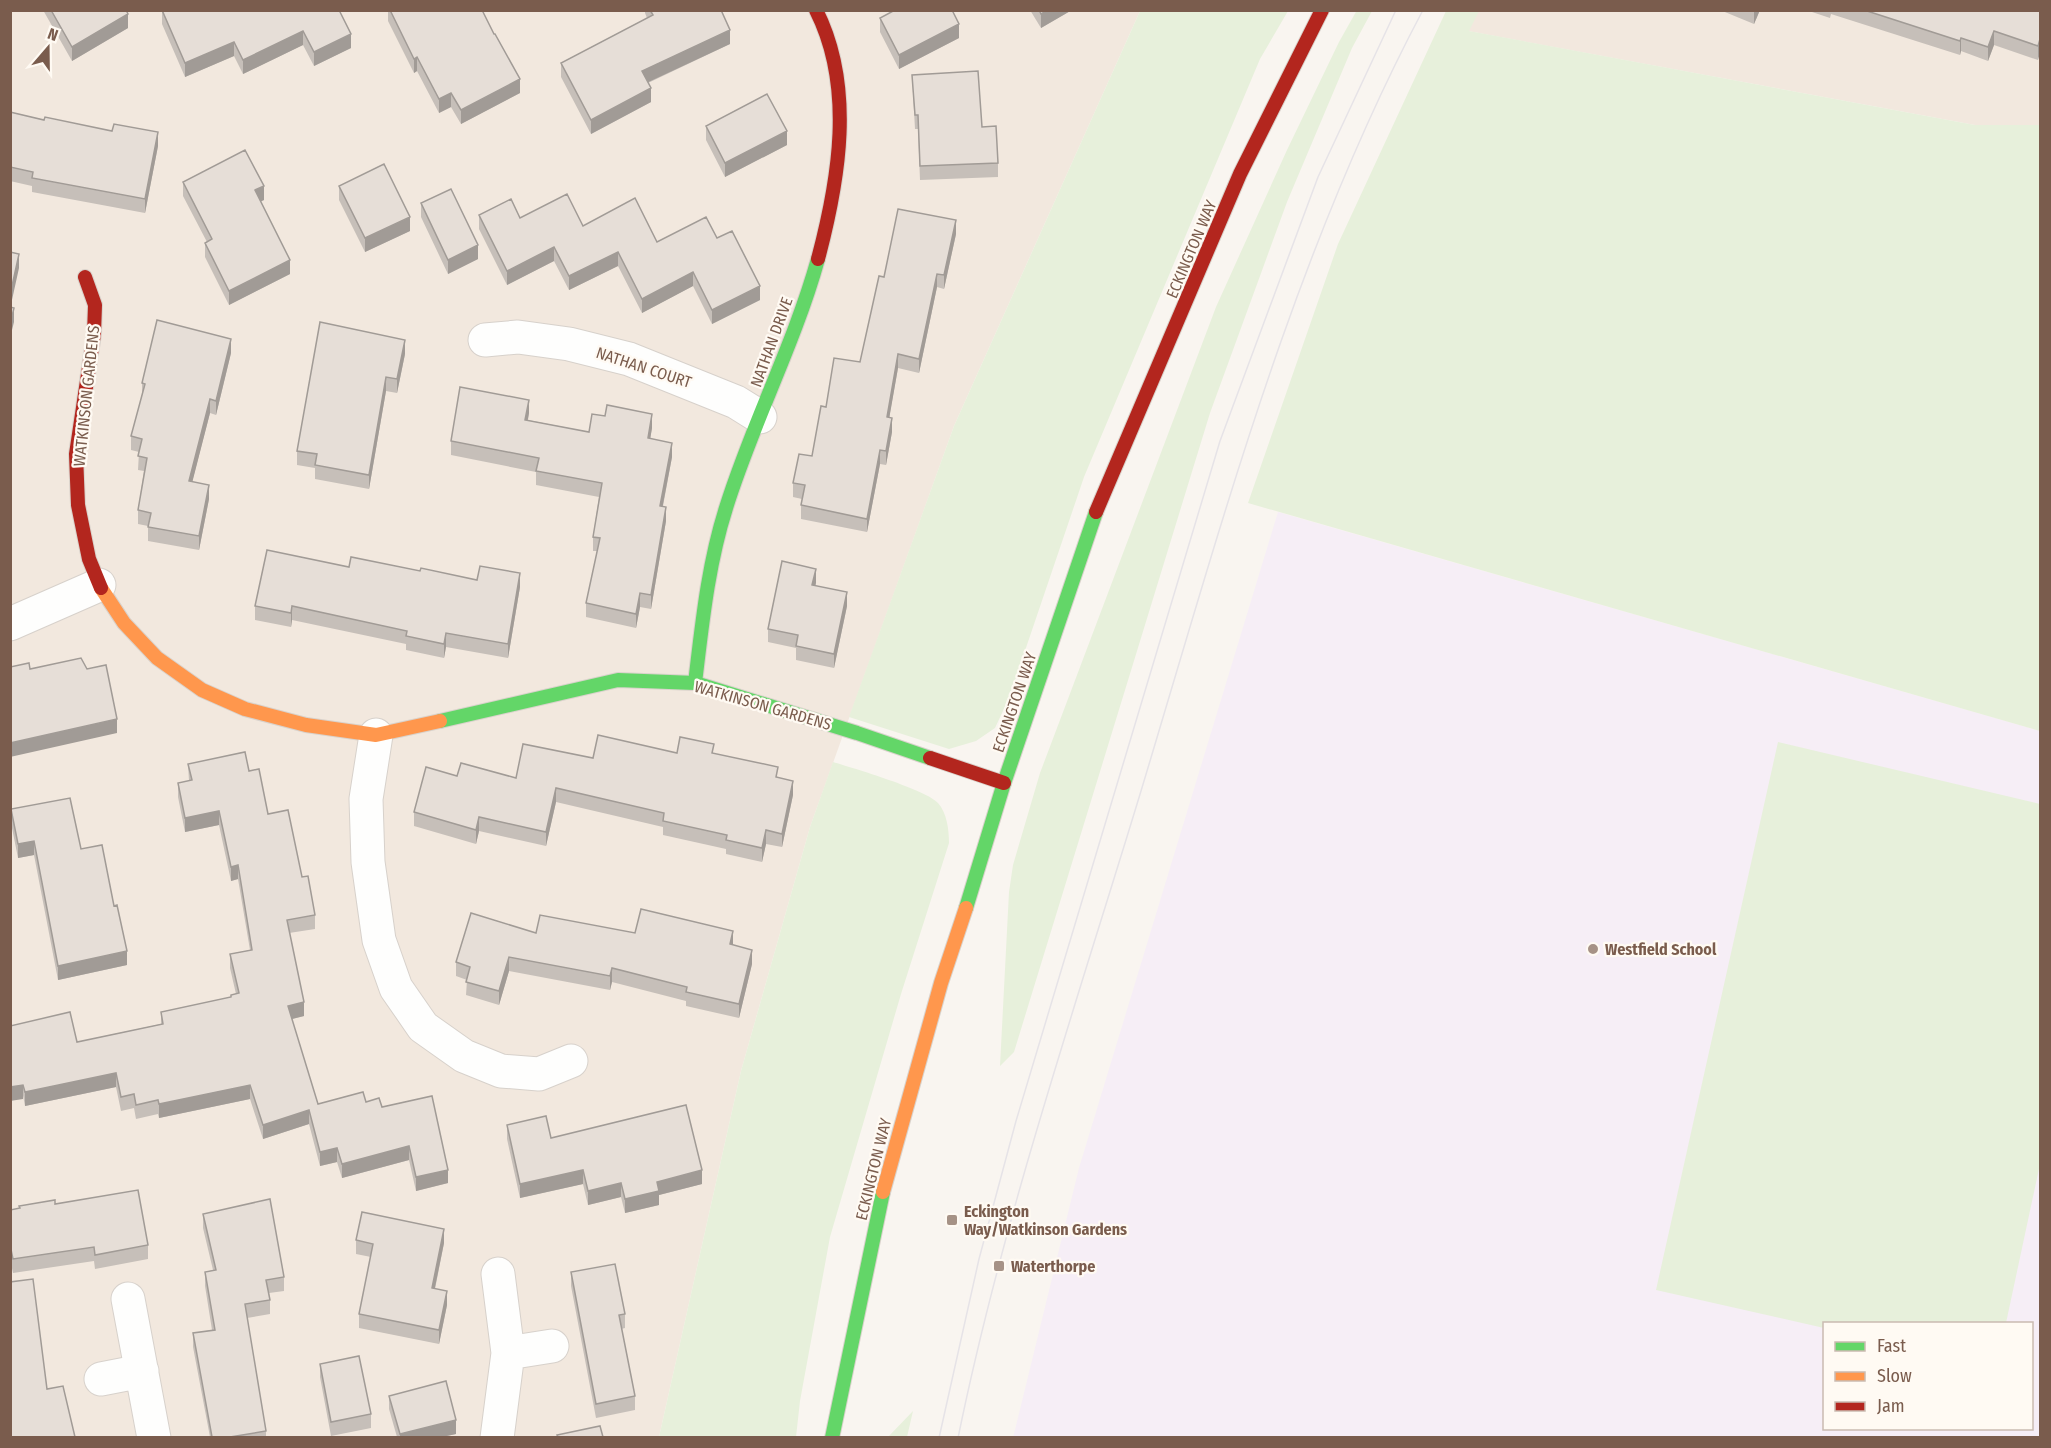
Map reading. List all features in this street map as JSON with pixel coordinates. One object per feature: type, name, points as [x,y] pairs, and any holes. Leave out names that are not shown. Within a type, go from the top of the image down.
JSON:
[{"type":"street","name":"ECKINGTON WAY","points":[[832,1437],[884,1188],[940,983],[1090,527],[1240,174],[1322,10]]},
{"type":"street","name":"NATHAN DRIVE","points":[[695,683],[701,634],[723,516],[792,336],[821,251],[835,180],[841,120],[835,64],[818,11]]},
{"type":"street","name":"WATKINSON GARDENS","points":[[85,277],[95,305],[94,334],[76,454],[78,505],[89,559],[99,585],[124,623],[157,658],[201,690],[245,709],[306,725],[376,735],[618,680],[695,683],[857,733],[1004,783]]},
{"type":"street","name":"NATHAN COURT","points":[[485,340],[518,337],[569,344],[629,359],[736,402],[760,417]]},
{"type":"street","points":[[10,624],[99,585]]},
{"type":"street","points":[[376,735],[366,799],[368,862],[379,940],[396,988],[423,1027],[464,1056],[501,1071],[539,1074],[571,1061]]},
{"type":"street","points":[[497,1437],[508,1353],[498,1274]]},
{"type":"street","points":[[128,1299],[154,1437]]},
{"type":"street","points":[[508,1353],[552,1346]]},
{"type":"street","points":[[101,1379],[141,1371]]},
{"type":"shaded area","points":[[1479,10],[2040,11],[2040,125],[1975,125],[1468,31]]},
{"type":"shaded area","points":[[10,11],[1140,11],[954,426],[810,827],[741,1071],[659,1437],[11,1437]]},
{"type":"shaded area","name":"Westfield School","points":[[1278,512],[2040,731],[2040,1437],[1013,1438],[1079,1168]]},
{"type":"green space","points":[[1357,10],[1372,11],[1352,48],[1287,202],[1210,413],[1014,1052],[1000,1066],[1009,892],[1013,865],[1040,773],[1216,307],[1287,150]]},
{"type":"green space","points":[[1140,11],[1288,11],[1260,59],[1084,477],[1009,698],[995,728],[976,741],[949,749],[849,717],[954,426]]},
{"type":"green space","points":[[1446,11],[1479,11],[1469,31],[1975,125],[2040,125],[2040,731],[1248,503],[1338,244]]},
{"type":"green space","points":[[1778,742],[2040,804],[2040,1164],[2006,1322],[1823,1322],[1823,1328],[1656,1290]]},
{"type":"green space","points":[[833,762],[889,780],[931,798],[944,812],[949,843],[901,994],[830,1237],[800,1401],[796,1437],[659,1437],[741,1071],[810,827]]},
{"type":"green space","points":[[913,1411],[907,1437],[888,1437]]},
{"type":"building","points":[[51,10],[126,10],[128,14],[72,47]]},
{"type":"building","points":[[162,10],[339,10],[351,34],[314,52],[303,31],[243,60],[234,42],[185,63]]},
{"type":"building","points":[[390,10],[482,10],[520,79],[461,110],[451,93],[439,99],[417,57],[414,59]]},
{"type":"building","points":[[650,10],[721,10],[730,30],[642,71],[651,88],[591,120],[561,63],[653,15]]},
{"type":"building","points":[[895,10],[952,10],[959,24],[899,55],[880,18]]},
{"type":"building","points":[[1864,10],[2040,10],[2040,39],[2038,46],[1994,31],[1988,47],[1961,38],[1960,41]]},
{"type":"building","points":[[978,71],[982,127],[996,126],[998,163],[920,166],[918,115],[915,115],[912,75]]},
{"type":"building","points":[[767,94],[787,131],[725,163],[706,126]]},
{"type":"building","points":[[10,112],[112,131],[114,124],[158,132],[145,199],[32,178],[33,172],[10,167]]},
{"type":"building","points":[[245,150],[264,186],[255,190],[290,260],[229,291],[205,243],[212,239],[183,182]]},
{"type":"building","points":[[384,164],[410,217],[365,238],[339,186]]},
{"type":"building","points":[[451,189],[478,245],[448,260],[421,203]]},
{"type":"building","points":[[567,194],[583,226],[635,198],[657,242],[706,217],[717,238],[732,231],[760,286],[712,310],[693,272],[642,299],[618,252],[569,276],[554,247],[507,271],[479,215],[511,199],[520,218]]},
{"type":"building","points":[[898,209],[956,220],[944,275],[937,274],[919,359],[898,354],[887,417],[892,418],[886,451],[880,450],[867,519],[801,505],[805,485],[793,483],[799,454],[812,456],[821,406],[826,407],[834,358],[860,362],[879,276],[884,277]]},
{"type":"building","points":[[10,252],[19,254],[10,295]]},
{"type":"building","points":[[10,307],[14,308],[10,324]]},
{"type":"building","points":[[157,320],[231,339],[216,401],[210,399],[189,481],[209,485],[199,536],[148,527],[151,513],[138,510],[147,458],[138,456],[142,439],[131,436],[145,384],[142,383]]},
{"type":"building","points":[[320,322],[405,340],[397,379],[386,377],[369,475],[315,465],[317,454],[297,451]]},
{"type":"building","points":[[460,387],[529,400],[525,420],[589,432],[592,414],[605,416],[607,405],[652,414],[648,438],[672,443],[660,506],[666,507],[651,595],[640,593],[636,614],[586,603],[600,538],[593,537],[602,483],[536,471],[539,458],[451,441]]},
{"type":"building","points":[[267,550],[349,567],[351,557],[477,580],[480,566],[520,573],[508,644],[446,633],[444,644],[406,636],[407,631],[292,606],[291,613],[255,606]]},
{"type":"building","points":[[782,561],[816,569],[812,585],[847,592],[834,654],[796,646],[798,635],[768,629]]},
{"type":"building","points":[[81,658],[87,669],[106,665],[117,719],[10,743],[10,667],[29,663],[30,669]]},
{"type":"building","points":[[598,735],[677,753],[680,737],[714,744],[712,753],[778,767],[776,777],[793,781],[782,834],[766,830],[762,848],[726,840],[727,835],[663,821],[664,813],[556,788],[546,832],[479,817],[476,830],[414,812],[426,767],[457,776],[461,763],[516,778],[523,744],[593,758]]},
{"type":"building","points":[[245,752],[249,771],[259,769],[268,814],[288,810],[302,877],[308,876],[315,915],[287,920],[304,1002],[288,1006],[318,1104],[363,1092],[366,1102],[379,1098],[382,1107],[432,1096],[448,1170],[416,1177],[409,1146],[342,1164],[337,1148],[320,1152],[309,1110],[263,1125],[250,1085],[159,1104],[158,1100],[136,1105],[134,1094],[121,1097],[116,1073],[25,1092],[23,1085],[10,1087],[10,1026],[70,1012],[77,1042],[163,1024],[161,1012],[231,997],[239,993],[230,954],[252,950],[238,865],[231,867],[219,811],[185,818],[178,783],[192,780],[188,764]]},
{"type":"building","points":[[70,798],[81,849],[102,845],[114,906],[117,905],[127,951],[58,966],[34,841],[18,844],[11,809]]},
{"type":"building","points":[[641,909],[733,931],[730,944],[752,950],[739,1004],[686,992],[687,987],[612,968],[610,976],[509,957],[499,991],[466,982],[470,967],[456,962],[471,913],[536,933],[540,915],[635,933]]},
{"type":"building","points":[[686,1105],[702,1170],[657,1182],[659,1191],[625,1199],[621,1183],[588,1191],[583,1170],[520,1184],[507,1125],[546,1116],[551,1138]]},
{"type":"building","points":[[138,1190],[148,1245],[95,1255],[94,1247],[13,1259],[10,1245],[10,1210],[20,1208],[19,1206],[55,1200],[55,1204]]},
{"type":"building","points":[[270,1199],[284,1277],[266,1280],[270,1300],[245,1304],[266,1431],[230,1437],[212,1437],[193,1333],[215,1330],[205,1272],[216,1270],[203,1214]]},
{"type":"building","points":[[362,1212],[444,1229],[432,1288],[447,1291],[439,1330],[359,1314],[373,1244],[356,1240]]},
{"type":"building","points":[[615,1264],[625,1314],[619,1315],[635,1396],[596,1404],[571,1272]]},
{"type":"building","points":[[33,1279],[47,1389],[63,1386],[75,1437],[10,1437],[10,1282]]},
{"type":"building","points":[[359,1356],[371,1414],[331,1422],[320,1364]]},
{"type":"building","points":[[446,1381],[456,1420],[400,1434],[389,1396]]},
{"type":"building","points":[[600,1426],[603,1437],[558,1437],[557,1435]]},
{"type":"tram line","points":[[939,1438],[979,1259],[1016,1121],[1220,441],[1318,177],[1396,10]]},
{"type":"tram line","points":[[958,1438],[996,1274],[1042,1112],[1263,393],[1335,198],[1377,103],[1423,10]]},
{"type":"traffic: fast","points":[[695,683],[706,595],[726,508],[797,322],[818,259]]},
{"type":"traffic: fast","points":[[966,908],[1004,783],[1096,512]]},
{"type":"traffic: fast","points":[[440,721],[618,680],[695,683],[930,758]]},
{"type":"traffic: fast","points":[[832,1438],[883,1192]]},
{"type":"traffic: slow","points":[[101,588],[124,623],[157,658],[202,690],[245,709],[306,725],[376,735],[440,721]]},
{"type":"traffic: slow","points":[[883,1192],[941,983],[966,908]]},
{"type":"traffic: jam","points":[[816,10],[828,40],[836,70],[840,134],[832,198],[818,259]]},
{"type":"traffic: jam","points":[[1096,512],[1240,174],[1322,10]]},
{"type":"traffic: jam","points":[[85,277],[95,305],[94,334],[76,454],[78,505],[89,559],[101,588]]},
{"type":"traffic: jam","points":[[930,758],[1004,783]]},
{"type":"place","name":"Westfield School","points":[[1593,949]]},
{"type":"place","name":"Eckington Way/Watkinson Gardens","points":[[952,1220]]},
{"type":"place","name":"Waterthorpe","points":[[999,1266]]}]
